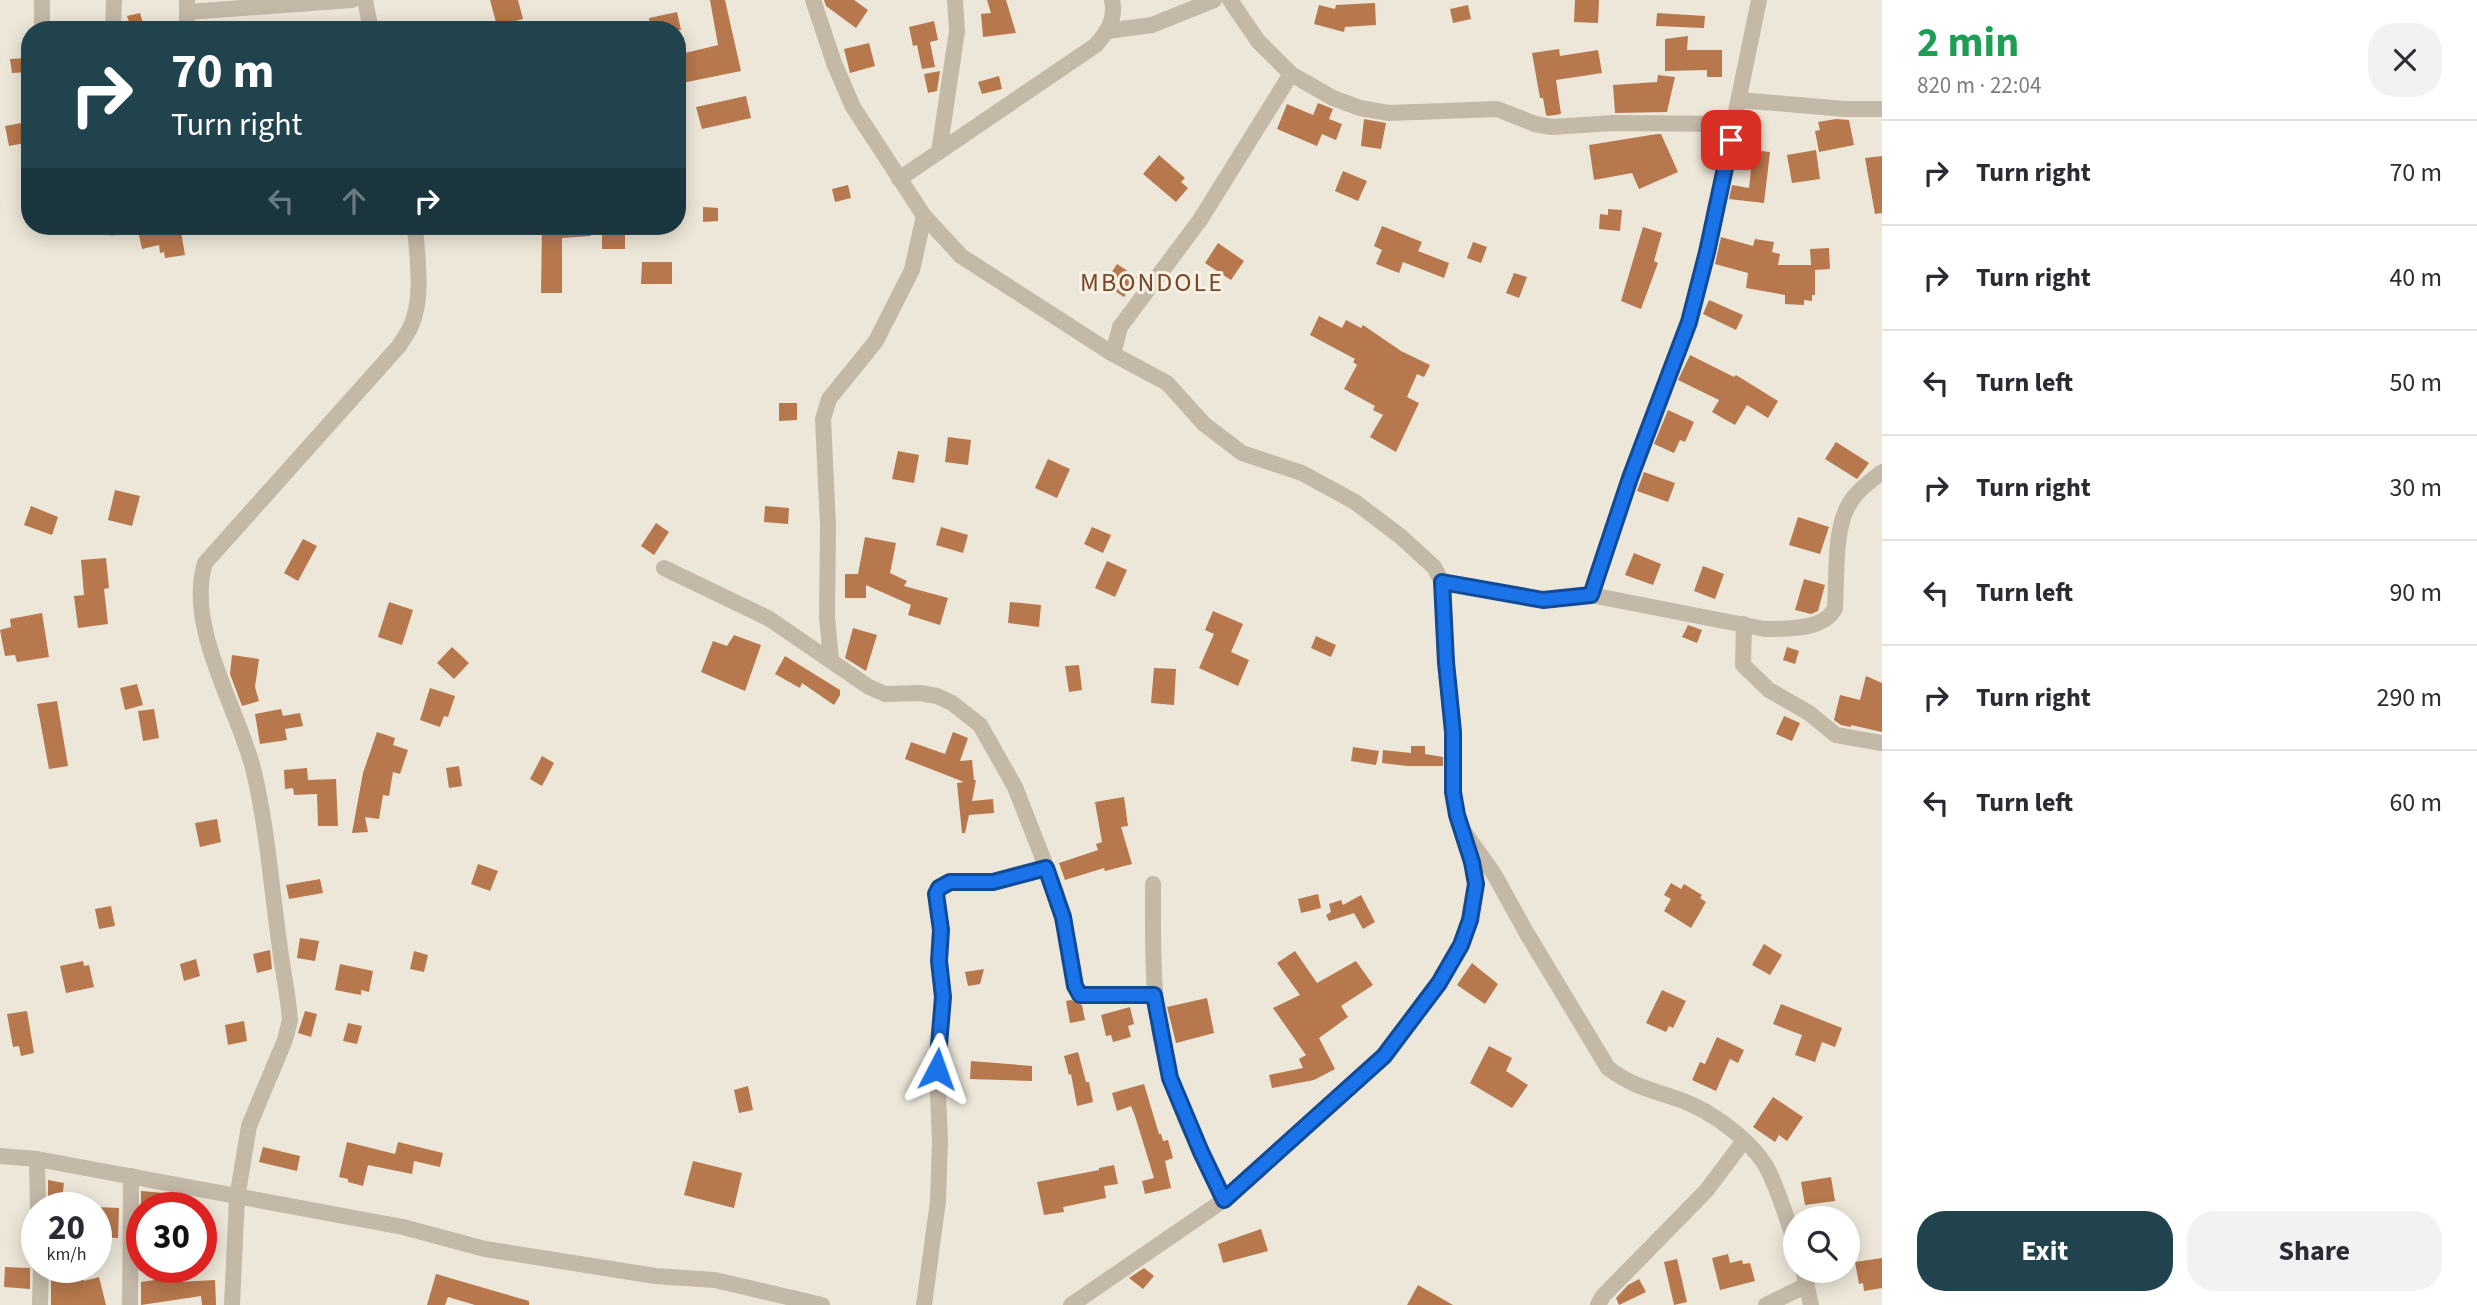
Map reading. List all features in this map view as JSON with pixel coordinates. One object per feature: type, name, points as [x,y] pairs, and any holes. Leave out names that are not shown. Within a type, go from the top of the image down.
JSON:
[{"type":"street","points":[[42,0],[42,21]]},
{"type":"street","points":[[113,21],[114,0]]},
{"type":"street","points":[[187,6],[352,0]]},
{"type":"street","points":[[365,0],[369,21]]},
{"type":"street","points":[[813,0],[834,63],[853,107],[924,216],[961,256],[1112,354],[1167,383],[1204,424],[1242,453],[1302,473],[1356,502],[1418,551],[1434,567],[1442,582],[1453,732],[1453,792],[1476,884],[1470,920],[1461,945],[1439,983],[1384,1056],[1224,1200],[1071,1305]]},
{"type":"street","points":[[939,152],[957,31],[955,0]]},
{"type":"street","points":[[899,179],[1096,45],[1113,20],[1112,0]]},
{"type":"street","points":[[1107,32],[1152,25],[1214,0]]},
{"type":"street","points":[[1230,0],[1258,41],[1291,74],[1333,98],[1360,108],[1389,113],[1497,109],[1535,124],[1552,127],[1614,123],[1735,124]]},
{"type":"street","points":[[1591,595],[1630,478],[1689,322],[1735,124],[1759,0]]},
{"type":"street","points":[[1112,354],[1120,327],[1200,220],[1291,74]]},
{"type":"street","points":[[1740,100],[1845,109],[1882,109]]},
{"type":"street","points":[[831,660],[827,617],[828,525],[824,409],[829,399],[877,341],[912,270],[924,216]]},
{"type":"street","points":[[232,1305],[237,1198],[249,1126],[285,1040],[290,1020],[265,824],[253,769],[216,668],[201,605],[201,580],[205,563],[399,346],[412,325],[417,300],[416,235]]},
{"type":"street","points":[[1442,582],[1543,600],[1591,595],[1765,629],[1783,629],[1824,621],[1831,616],[1835,608],[1842,522],[1847,508],[1856,495],[1882,472]]},
{"type":"street","points":[[664,568],[768,618],[869,687],[885,694],[920,693],[937,696],[952,703],[980,725],[1015,787],[1046,868],[1063,917],[1075,986],[1080,995],[1154,995]]},
{"type":"street","points":[[1744,624],[1742,665],[1769,691],[1809,713],[1836,735],[1882,743]]},
{"type":"street","points":[[1464,832],[1494,874],[1608,1068],[1626,1081],[1703,1110],[1720,1121],[1767,1167],[1783,1207]]},
{"type":"street","points":[[925,1305],[937,1201],[940,1141],[937,1069],[943,997],[939,961],[941,930],[936,894],[939,888],[950,882],[993,882],[1046,868]]},
{"type":"street","points":[[1153,884],[1154,995],[1170,1078],[1224,1200]]},
{"type":"street","points":[[1598,1305],[1603,1296],[1706,1191],[1743,1142]]},
{"type":"street","points":[[0,1156],[37,1159],[403,1227],[485,1249],[655,1276],[715,1280],[822,1305]]},
{"type":"street","points":[[37,1159],[38,1192]]},
{"type":"street","points":[[130,1305],[131,1176]]},
{"type":"street","points":[[40,1305],[41,1283]]},
{"type":"street","points":[[1766,1305],[1798,1283]]},
{"type":"street","points":[[1806,1283],[1811,1305]]},
{"type":"building","points":[[490,0],[518,0],[523,19],[496,21]]},
{"type":"building","points":[[710,0],[725,0],[741,71],[686,82],[686,53],[718,45]]},
{"type":"building","points":[[824,0],[854,0],[868,10],[856,28],[826,6]]},
{"type":"building","points":[[987,0],[1006,0],[1016,33],[983,37],[981,14],[991,13]]},
{"type":"building","points":[[1575,0],[1599,0],[1598,23],[1574,22]]},
{"type":"building","points":[[1375,3],[1376,25],[1345,27],[1344,32],[1314,24],[1319,5],[1335,9],[1336,5]]},
{"type":"building","points":[[1468,5],[1471,19],[1453,23],[1450,9]]},
{"type":"building","points":[[677,12],[679,21],[650,21],[649,18]]},
{"type":"building","points":[[140,13],[142,21],[129,21],[127,16]]},
{"type":"building","points":[[1657,13],[1705,16],[1704,28],[1656,26]]},
{"type":"building","points":[[934,21],[938,40],[930,42],[935,67],[922,69],[917,45],[913,46],[909,27]]},
{"type":"building","points":[[1688,36],[1687,50],[1722,50],[1722,77],[1707,77],[1707,70],[1665,71],[1665,39]]},
{"type":"building","points":[[869,43],[875,66],[850,73],[844,49]]},
{"type":"building","points":[[1559,49],[1560,56],[1598,50],[1602,73],[1556,80],[1561,114],[1549,116],[1546,115],[1543,98],[1540,98],[1532,53]]},
{"type":"building","points":[[21,58],[21,72],[12,73],[10,59]]},
{"type":"building","points":[[940,71],[937,91],[928,93],[924,74]]},
{"type":"building","points":[[1658,75],[1675,77],[1667,112],[1615,113],[1613,85],[1657,82]]},
{"type":"building","points":[[999,76],[1002,89],[982,94],[978,82]]},
{"type":"building","points":[[746,96],[751,118],[702,129],[696,107]]},
{"type":"building","points":[[1318,103],[1333,109],[1329,119],[1342,124],[1336,140],[1322,134],[1317,146],[1277,129],[1287,104],[1313,115]]},
{"type":"building","points":[[1364,119],[1386,123],[1381,149],[1361,146]]},
{"type":"building","points":[[1849,120],[1854,145],[1819,152],[1815,131],[1820,130],[1818,122]]},
{"type":"building","points":[[21,123],[21,144],[9,146],[5,126]]},
{"type":"building","points":[[1661,134],[1678,172],[1639,189],[1632,173],[1594,180],[1589,145]]},
{"type":"building","points":[[1753,150],[1770,152],[1764,203],[1729,199],[1732,185],[1749,188]]},
{"type":"building","points":[[1816,150],[1820,179],[1792,183],[1787,155]]},
{"type":"building","points":[[1159,155],[1185,178],[1181,182],[1188,188],[1176,202],[1143,174]]},
{"type":"building","points":[[1882,156],[1882,213],[1875,214],[1865,158]]},
{"type":"building","points":[[1343,171],[1367,181],[1358,201],[1335,191]]},
{"type":"building","points":[[848,185],[851,198],[835,202],[832,189]]},
{"type":"building","points":[[703,207],[718,208],[718,221],[703,222]]},
{"type":"building","points":[[1608,209],[1622,210],[1620,231],[1599,229],[1600,214],[1608,215]]},
{"type":"building","points":[[1382,226],[1422,242],[1418,251],[1449,263],[1444,278],[1403,262],[1399,273],[1376,264],[1382,250],[1374,246]]},
{"type":"building","points":[[1643,227],[1662,233],[1654,261],[1658,263],[1641,309],[1621,301]]},
{"type":"building","points":[[139,235],[182,235],[185,255],[165,258],[164,252],[160,253],[159,245],[142,249]]},
{"type":"building","points":[[542,235],[591,235],[562,238],[562,293],[541,293]]},
{"type":"building","points":[[602,235],[625,235],[625,249],[602,249]]},
{"type":"building","points":[[1721,237],[1753,246],[1755,239],[1774,242],[1772,252],[1780,254],[1778,265],[1811,265],[1810,249],[1829,248],[1830,269],[1815,270],[1815,295],[1812,295],[1812,301],[1804,300],[1804,305],[1785,304],[1785,295],[1746,288],[1748,273],[1715,264]]},
{"type":"building","points":[[1473,242],[1487,247],[1481,263],[1467,258]]},
{"type":"building","points":[[1218,243],[1244,261],[1231,280],[1205,263]]},
{"type":"building","points":[[642,262],[672,262],[672,284],[641,284]]},
{"type":"building","points":[[1117,264],[1137,277],[1124,297],[1104,284]]},
{"type":"building","points":[[1514,273],[1527,277],[1519,298],[1506,293]]},
{"type":"building","points":[[1709,300],[1743,315],[1736,330],[1703,314]]},
{"type":"building","points":[[1319,316],[1342,328],[1346,320],[1361,328],[1363,325],[1401,351],[1430,365],[1424,377],[1417,374],[1407,397],[1419,403],[1396,452],[1370,437],[1383,415],[1373,410],[1375,406],[1344,389],[1357,365],[1353,362],[1355,359],[1310,335]]},
{"type":"building","points":[[1690,355],[1734,377],[1736,375],[1778,401],[1768,418],[1747,405],[1735,425],[1712,412],[1719,400],[1678,380]]},
{"type":"building","points":[[779,403],[797,403],[797,420],[779,421]]},
{"type":"building","points":[[1668,410],[1694,422],[1685,442],[1680,440],[1674,453],[1654,444]]},
{"type":"building","points":[[948,437],[971,440],[968,465],[945,462]]},
{"type":"building","points":[[1836,442],[1869,463],[1857,479],[1825,459]]},
{"type":"building","points":[[898,451],[919,455],[914,483],[892,479]]},
{"type":"building","points":[[1048,459],[1070,469],[1057,498],[1035,488]]},
{"type":"building","points":[[1644,472],[1675,483],[1668,502],[1637,491]]},
{"type":"building","points":[[115,490],[140,496],[132,526],[108,520]]},
{"type":"building","points":[[31,506],[58,517],[52,535],[24,525]]},
{"type":"building","points":[[765,506],[789,508],[788,524],[764,522]]},
{"type":"building","points":[[1798,517],[1829,527],[1820,554],[1789,545]]},
{"type":"building","points":[[656,523],[669,532],[654,555],[641,546]]},
{"type":"building","points":[[941,527],[968,535],[963,553],[936,545]]},
{"type":"building","points":[[1092,527],[1111,535],[1103,553],[1084,544]]},
{"type":"building","points":[[865,537],[896,543],[890,573],[907,581],[904,586],[948,598],[940,625],[908,615],[911,605],[866,585],[866,598],[845,598],[845,574],[858,574]]},
{"type":"building","points":[[303,539],[317,546],[298,581],[284,573]]},
{"type":"building","points":[[1634,553],[1661,564],[1653,585],[1625,575]]},
{"type":"building","points":[[106,558],[109,588],[104,589],[108,624],[78,628],[74,596],[84,595],[81,560]]},
{"type":"building","points":[[1107,561],[1127,570],[1115,597],[1095,588]]},
{"type":"building","points":[[1703,566],[1724,574],[1715,599],[1694,591]]},
{"type":"building","points":[[1804,579],[1825,585],[1818,611],[1811,614],[1795,610]]},
{"type":"building","points":[[389,602],[413,610],[402,645],[378,637]]},
{"type":"building","points":[[1010,602],[1041,605],[1039,627],[1008,623]]},
{"type":"building","points":[[1213,611],[1243,624],[1231,652],[1249,660],[1238,686],[1199,668],[1214,634],[1205,630]]},
{"type":"building","points":[[42,613],[49,657],[17,662],[15,655],[5,656],[0,630],[11,627],[10,619]]},
{"type":"building","points":[[1688,625],[1702,630],[1697,643],[1682,637]]},
{"type":"building","points":[[853,628],[877,635],[866,671],[845,658]]},
{"type":"building","points":[[734,635],[761,645],[745,691],[701,672],[713,641],[727,646]]},
{"type":"building","points":[[1316,636],[1336,645],[1331,657],[1311,648]]},
{"type":"building","points":[[452,647],[469,663],[454,679],[437,663]]},
{"type":"building","points":[[1787,647],[1799,651],[1795,664],[1783,660]]},
{"type":"building","points":[[232,655],[259,659],[255,687],[259,701],[242,706],[230,674]]},
{"type":"building","points":[[785,656],[840,690],[834,705],[802,683],[800,688],[775,674]]},
{"type":"building","points":[[1079,665],[1082,690],[1069,692],[1065,666]]},
{"type":"building","points":[[1154,668],[1176,669],[1174,705],[1151,703]]},
{"type":"building","points":[[1866,676],[1882,683],[1882,732],[1841,725],[1834,720],[1840,695],[1860,700]]},
{"type":"building","points":[[137,684],[143,705],[125,710],[120,688]]},
{"type":"building","points":[[430,688],[455,696],[448,717],[444,716],[440,727],[420,720]]},
{"type":"building","points":[[57,701],[68,766],[49,769],[37,704]]},
{"type":"building","points":[[154,709],[159,738],[143,741],[138,711]]},
{"type":"building","points":[[281,709],[283,716],[300,713],[303,726],[285,729],[287,740],[260,744],[255,714]]},
{"type":"building","points":[[1784,716],[1800,723],[1792,741],[1776,734]]},
{"type":"building","points":[[377,732],[395,738],[393,745],[408,750],[400,774],[393,772],[389,796],[383,795],[379,819],[365,817],[368,832],[352,833],[363,773]]},
{"type":"building","points":[[953,732],[968,738],[960,761],[972,760],[976,780],[972,801],[993,799],[994,813],[969,815],[965,833],[962,833],[957,783],[964,782],[905,759],[911,742],[945,754]]},
{"type":"building","points":[[1411,746],[1425,746],[1425,754],[1443,757],[1443,766],[1382,763],[1383,750],[1411,753]]},
{"type":"building","points":[[1353,747],[1379,751],[1376,765],[1351,761]]},
{"type":"building","points":[[542,756],[554,763],[542,786],[530,779]]},
{"type":"building","points":[[459,766],[462,786],[449,788],[446,768]]},
{"type":"building","points":[[307,768],[308,780],[336,779],[338,826],[318,826],[317,794],[294,795],[293,788],[285,789],[284,770]]},
{"type":"building","points":[[1124,797],[1128,826],[1121,827],[1132,864],[1105,871],[1104,868],[1065,880],[1059,863],[1098,850],[1096,844],[1102,842],[1095,802]]},
{"type":"building","points":[[217,819],[221,842],[200,847],[195,823]]},
{"type":"building","points":[[478,864],[498,871],[490,891],[471,884]]},
{"type":"building","points":[[320,879],[323,893],[289,899],[286,885]]},
{"type":"building","points":[[1671,883],[1681,889],[1684,884],[1702,895],[1700,898],[1706,902],[1691,928],[1664,911],[1671,899],[1664,895]]},
{"type":"building","points":[[1318,894],[1321,908],[1301,913],[1298,899]]},
{"type":"building","points":[[1361,895],[1375,922],[1363,929],[1354,913],[1329,921],[1326,915],[1331,912],[1329,904],[1341,900],[1343,905]]},
{"type":"building","points":[[111,906],[115,926],[99,929],[95,909]]},
{"type":"building","points":[[300,938],[319,941],[315,961],[297,958]]},
{"type":"building","points":[[1764,944],[1782,955],[1770,975],[1752,965]]},
{"type":"building","points":[[270,950],[272,969],[257,973],[253,954]]},
{"type":"building","points":[[414,951],[428,955],[424,972],[410,969]]},
{"type":"building","points":[[1295,951],[1317,983],[1356,961],[1373,985],[1341,1006],[1348,1017],[1319,1038],[1335,1069],[1314,1080],[1272,1088],[1269,1075],[1303,1068],[1299,1059],[1306,1055],[1273,1008],[1300,995],[1277,963]]},
{"type":"building","points":[[196,959],[200,976],[184,981],[180,964]]},
{"type":"building","points":[[83,961],[84,966],[89,965],[94,987],[66,993],[60,966]]},
{"type":"building","points":[[1472,963],[1498,984],[1485,1004],[1457,985]]},
{"type":"building","points":[[340,964],[373,971],[369,992],[361,990],[361,995],[335,990]]},
{"type":"building","points":[[984,969],[980,984],[968,986],[965,972]]},
{"type":"building","points":[[1662,990],[1686,1001],[1673,1028],[1669,1026],[1666,1032],[1646,1023]]},
{"type":"building","points":[[1207,998],[1214,1033],[1176,1043],[1167,1007]]},
{"type":"building","points":[[1071,1000],[1082,1005],[1085,1020],[1070,1023],[1066,1001]]},
{"type":"building","points":[[1781,1004],[1842,1028],[1835,1047],[1822,1042],[1815,1062],[1795,1055],[1802,1035],[1773,1024]]},
{"type":"building","points":[[1130,1007],[1134,1024],[1128,1026],[1131,1037],[1113,1042],[1111,1035],[1106,1036],[1101,1015]]},
{"type":"building","points":[[27,1011],[34,1053],[21,1056],[19,1046],[13,1047],[7,1014]]},
{"type":"building","points":[[305,1011],[317,1014],[311,1037],[298,1033]]},
{"type":"building","points":[[244,1021],[247,1041],[228,1045],[225,1025]]},
{"type":"building","points":[[348,1023],[362,1026],[357,1044],[343,1041]]},
{"type":"building","points":[[1717,1037],[1744,1050],[1738,1063],[1730,1059],[1716,1091],[1692,1080],[1700,1062],[1705,1064]]},
{"type":"building","points":[[1489,1046],[1512,1058],[1506,1071],[1528,1085],[1512,1108],[1470,1083]]},
{"type":"building","points":[[1078,1052],[1093,1102],[1077,1106],[1071,1074],[1069,1075],[1064,1056]]},
{"type":"building","points":[[971,1061],[1032,1066],[1032,1081],[970,1079]]},
{"type":"building","points":[[1144,1084],[1159,1134],[1163,1141],[1168,1140],[1173,1158],[1165,1161],[1171,1188],[1145,1194],[1142,1181],[1154,1178],[1135,1116],[1131,1106],[1117,1111],[1112,1093]]},
{"type":"building","points":[[748,1086],[753,1110],[739,1113],[734,1090]]},
{"type":"building","points":[[1773,1097],[1803,1117],[1787,1141],[1779,1135],[1775,1142],[1753,1127]]},
{"type":"building","points":[[347,1142],[395,1154],[398,1142],[443,1153],[440,1167],[414,1161],[412,1174],[368,1165],[363,1186],[339,1177]]},
{"type":"building","points":[[263,1147],[300,1156],[297,1171],[259,1162]]},
{"type":"building","points":[[693,1161],[742,1173],[734,1208],[684,1195]]},
{"type":"building","points":[[1114,1165],[1118,1184],[1104,1186],[1106,1198],[1063,1207],[1064,1212],[1044,1215],[1037,1182]]},
{"type":"building","points":[[1831,1177],[1835,1201],[1805,1205],[1801,1182]]},
{"type":"building","points":[[48,1180],[64,1183],[63,1192],[48,1192]]},
{"type":"building","points":[[112,1208],[119,1208],[118,1238],[112,1238]]},
{"type":"building","points":[[1261,1229],[1268,1251],[1223,1263],[1218,1244]]},
{"type":"building","points":[[1728,1254],[1730,1263],[1742,1260],[1743,1264],[1750,1263],[1755,1281],[1720,1290],[1712,1258]]},
{"type":"building","points":[[1882,1258],[1882,1288],[1864,1291],[1863,1283],[1859,1283],[1860,1261]]},
{"type":"building","points":[[1677,1259],[1687,1302],[1674,1305],[1664,1262]]},
{"type":"building","points":[[5,1267],[21,1268],[21,1283],[30,1283],[30,1289],[4,1287]]},
{"type":"building","points":[[1144,1268],[1154,1276],[1143,1289],[1129,1278]]},
{"type":"building","points":[[436,1274],[529,1301],[529,1305],[475,1305],[448,1297],[445,1305],[427,1305]]},
{"type":"building","points":[[1639,1279],[1646,1292],[1619,1305],[1616,1298],[1628,1285]]},
{"type":"building","points":[[51,1283],[100,1283],[106,1305],[51,1305]]},
{"type":"building","points":[[141,1283],[215,1283],[216,1305],[202,1305],[201,1296],[141,1305]]},
{"type":"building","points":[[1418,1285],[1453,1305],[1407,1305]]},
{"type":"district","name":"MBONDOLE","points":[[1152,282]]},
{"type":"route","points":[[937,1069],[943,997],[939,961],[941,930],[936,894],[939,888],[950,882],[993,882],[1046,868],[1063,917],[1075,986],[1080,995],[1154,995],[1170,1078],[1224,1200],[1384,1056],[1439,983],[1461,945],[1474,901],[1476,884],[1472,862],[1457,815],[1453,792],[1453,732],[1442,582],[1543,600],[1591,595],[1630,478],[1689,322],[1731,140]]}]
